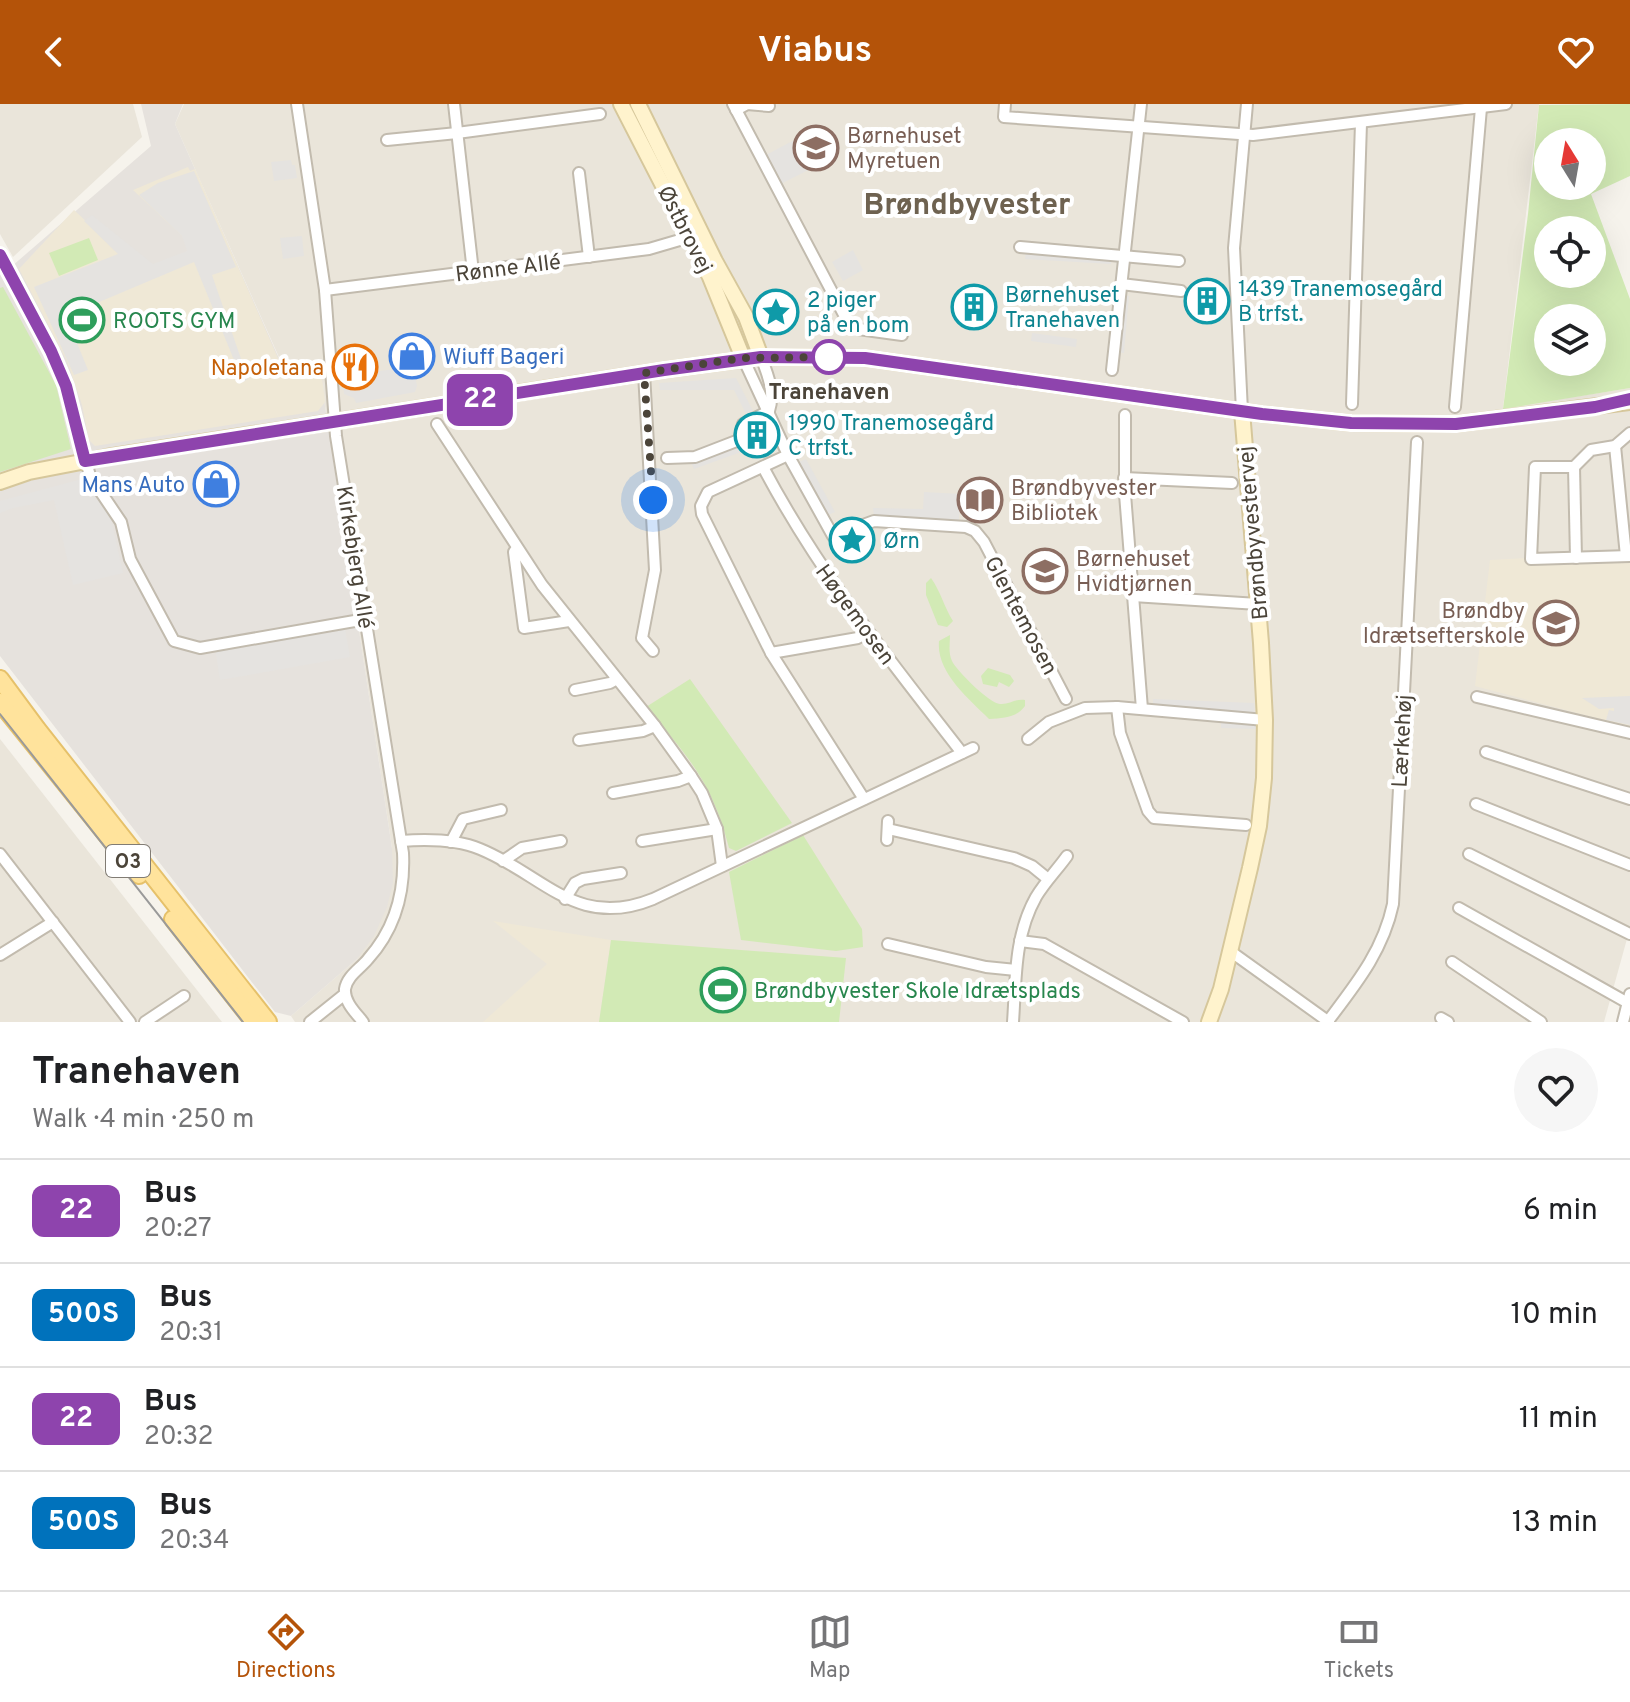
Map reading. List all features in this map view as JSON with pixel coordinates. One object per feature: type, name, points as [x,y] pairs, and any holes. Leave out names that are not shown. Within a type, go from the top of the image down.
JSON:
[{"type":"main road","name":"O3","points":[[0,679],[268,1022]]},
{"type":"main road","name":"O3","points":[[0,702],[254,1022]]},
{"type":"street","name":"Kirkebjerg Allé","points":[[297,104],[325,290],[335,421],[404,874],[392,924],[368,960],[350,978],[345,994],[310,1022]]},
{"type":"street","points":[[454,104],[473,272]]},
{"type":"street","name":"Østbrovej","points":[[621,104],[717,292],[743,358]]},
{"type":"street","name":"Østbrovej","points":[[638,104],[746,317],[761,357]]},
{"type":"street","points":[[769,106],[747,104],[734,107],[851,328],[902,335]]},
{"type":"street","points":[[1005,104],[1004,117],[1244,135],[1506,104]]},
{"type":"street","points":[[1112,370],[1141,104]]},
{"type":"street","name":"Brøndbyvestervej","points":[[1209,1022],[1229,955],[1259,826],[1264,778],[1265,720],[1242,411],[1234,248],[1247,104]]},
{"type":"street","points":[[1455,407],[1481,108]]},
{"type":"street","points":[[387,140],[600,114]]},
{"type":"street","points":[[1352,404],[1361,123]]},
{"type":"street","points":[[579,173],[589,257]]},
{"type":"street","name":"Rønne Allé","points":[[325,290],[660,247],[690,237]]},
{"type":"street","points":[[1020,247],[1179,261]]},
{"type":"street","points":[[0,255],[66,386],[90,476],[121,522],[132,564],[174,641],[200,648],[366,619]]},
{"type":"street","points":[[1121,284],[1181,291]]},
{"type":"street","points":[[0,482],[29,472],[85,461],[761,357],[865,358],[1242,411],[1351,423],[1434,425],[1595,407],[1630,400]]},
{"type":"street","name":"Glentemosen","points":[[761,357],[772,392],[769,411]]},
{"type":"street","name":"Glentemosen","points":[[743,358],[788,455],[833,536],[874,521],[966,527],[975,531],[984,542],[1066,699]]},
{"type":"street","points":[[644,373],[655,570],[642,638],[653,651]]},
{"type":"street","points":[[667,458],[695,457],[739,440],[743,424],[769,411]]},
{"type":"street","points":[[1125,415],[1124,478],[1142,709]]},
{"type":"street","points":[[437,424],[517,548],[569,621],[655,726],[691,776],[706,801],[717,829],[722,866]]},
{"type":"street","points":[[1615,446],[1628,556],[1531,559],[1535,467],[1574,467],[1591,450],[1615,446],[1630,433]]},
{"type":"street","name":"Lærkehøj","points":[[1229,955],[1329,1022],[1375,957],[1386,932],[1393,904],[1417,442]]},
{"type":"street","points":[[401,841],[451,842],[479,849],[565,899],[585,907],[633,907],[864,799],[771,653],[715,542],[701,506],[708,492],[788,455]]},
{"type":"street","name":"Høgemosen","points":[[763,467],[813,554],[867,633],[967,750],[864,799]]},
{"type":"street","points":[[1574,467],[1576,558]]},
{"type":"street","points":[[1124,478],[1232,483]]},
{"type":"street","points":[[517,548],[514,552],[524,628],[569,621]]},
{"type":"street","points":[[1133,596],[1258,604]]},
{"type":"street","points":[[771,653],[858,638],[867,633]]},
{"type":"street","points":[[575,690],[617,679]]},
{"type":"street","points":[[1477,697],[1630,733]]},
{"type":"street","points":[[1117,707],[1120,733],[1148,811],[1154,818],[1246,825]]},
{"type":"street","points":[[1028,739],[1049,722],[1085,708],[1117,707],[1265,720]]},
{"type":"street","points":[[579,740],[643,731],[655,726]]},
{"type":"street","points":[[1486,752],[1630,799]]},
{"type":"street","points":[[613,793],[691,776]]},
{"type":"street","points":[[1476,804],[1630,865]]},
{"type":"street","points":[[451,842],[463,819],[501,810]]},
{"type":"street","points":[[642,841],[717,829]]},
{"type":"street","points":[[887,830],[1014,858],[1032,866],[1048,879]]},
{"type":"street","points":[[503,861],[522,848],[561,841]]},
{"type":"street","points":[[0,854],[130,1022]]},
{"type":"street","points":[[1469,854],[1630,934]]},
{"type":"street","points":[[1013,1022],[1016,970],[1026,918],[1048,879],[1067,856]]},
{"type":"street","points":[[565,899],[575,883],[583,879],[621,873]]},
{"type":"street","points":[[1459,908],[1629,998],[1623,1022]]},
{"type":"street","points":[[0,955],[53,922]]},
{"type":"street","points":[[1020,941],[1044,944],[1183,1022]]},
{"type":"street","points":[[888,944],[986,967],[1016,970]]},
{"type":"street","points":[[1452,962],[1541,1022]]},
{"type":"street","points":[[345,994],[363,1022]]},
{"type":"street","points":[[145,1022],[184,996]]},
{"type":"shaded area","points":[[0,104],[133,104],[142,137],[13,257],[0,234]]},
{"type":"shaded area","points":[[141,104],[183,104],[175,124],[285,372],[322,368],[325,406],[392,848],[393,883],[387,907],[374,936],[357,959],[291,1016],[275,1012],[0,656],[0,266],[4,273],[151,146]]},
{"type":"shaded area","points":[[184,104],[1539,104],[1503,408],[1630,388],[1630,928],[1604,1022],[295,1022],[291,1016],[357,959],[392,848],[322,369],[286,373],[175,124]]},
{"type":"shaded area","points":[[800,137],[816,166],[779,185],[764,156]]},
{"type":"shaded area","points":[[291,160],[297,178],[274,181],[271,162]]},
{"type":"shaded area","points":[[188,167],[190,171],[195,169],[285,374],[321,369],[325,402],[318,411],[95,446],[89,440],[82,405],[67,361],[19,269],[74,210],[133,265],[140,278],[193,254],[182,236],[133,190]]},
{"type":"shaded area","points":[[194,171],[236,267],[212,275],[248,379],[243,382],[194,262],[66,316],[88,370],[74,375],[34,287],[118,254],[84,221],[92,215],[153,264],[187,251],[182,236],[139,195],[158,183]]},
{"type":"shaded area","points":[[302,236],[304,256],[283,259],[280,238]]},
{"type":"shaded area","points":[[1026,248],[1112,255],[1111,264],[1025,259]]},
{"type":"shaded area","points":[[853,250],[863,270],[843,281],[832,262]]},
{"type":"shaded area","points":[[1120,295],[1129,296],[1124,353],[1114,352]]},
{"type":"shaded area","points":[[1032,333],[1077,339],[1076,347],[1031,341]]},
{"type":"shaded area","points":[[410,367],[417,386],[415,392],[356,403],[354,398],[344,394],[342,376]]},
{"type":"shaded area","points":[[736,378],[753,411],[746,414],[734,390],[660,390],[659,383]]},
{"type":"shaded area","points":[[749,441],[752,448],[694,469],[691,462]]},
{"type":"shaded area","points":[[806,459],[835,512],[828,515],[799,462]]},
{"type":"shaded area","points":[[82,479],[111,519],[123,573],[73,585],[54,500],[0,513],[0,501]]},
{"type":"shaded area","points":[[924,492],[961,494],[958,529],[875,525],[873,508],[923,509]]},
{"type":"shaded area","name":"Brøndby Idrætsefterskole","points":[[1630,552],[1630,727],[1475,686],[1490,560]]},
{"type":"shaded area","points":[[345,628],[350,657],[220,680],[215,649]]},
{"type":"shaded area","points":[[1630,696],[1630,725],[1606,720],[1609,710],[1614,711],[1614,708],[1599,709],[1582,698]]},
{"type":"shaded area","points":[[1153,699],[1254,703],[1256,729],[1221,728],[1221,717],[1153,715]]},
{"type":"shaded area","points":[[0,739],[222,1022],[0,1022]]},
{"type":"shaded area","points":[[493,921],[611,940],[599,1022],[483,1022],[547,964]]},
{"type":"green space","points":[[1630,104],[1630,176],[1606,187],[1606,128],[1537,128],[1539,105]]},
{"type":"green space","points":[[1534,155],[1534,200],[1593,200],[1599,216],[1534,216],[1534,288],[1606,288],[1606,234],[1630,299],[1630,388],[1503,409]]},
{"type":"green space","points":[[89,238],[98,260],[59,276],[49,253]]},
{"type":"green space","points":[[3,287],[56,385],[71,449],[0,472],[0,288]]},
{"type":"green space","points":[[931,578],[953,621],[947,627],[938,625],[926,595],[926,583]]},
{"type":"green space","points":[[950,635],[952,661],[966,679],[995,703],[1025,700],[1025,706],[1018,713],[989,719],[963,693],[948,674],[939,652],[939,641]]},
{"type":"green space","points":[[988,668],[1010,675],[1014,681],[1009,687],[999,682],[997,687],[983,684],[981,676]]},
{"type":"green space","points":[[690,679],[792,823],[736,851],[729,848],[715,806],[697,772],[646,707]]},
{"type":"green space","points":[[803,835],[862,929],[863,947],[836,951],[741,940],[729,872]]},
{"type":"green space","name":"Brøndbyvester Skole Idrætsplads","points":[[611,940],[846,958],[839,1022],[599,1022]]},
{"type":"tram line","points":[[0,714],[243,1022]]},
{"type":"bus line","name":"22","points":[[0,255],[66,386],[85,461],[761,357],[865,358],[1262,414],[1351,423],[1456,424],[1533,416],[1630,399]]},
{"type":"place","name":"Børnehuset Myretuen","points":[[816,148]]},
{"type":"place","name":"1439 Tranemosegård B trfst.","points":[[1207,301]]},
{"type":"place","name":"Børnehuset Tranehaven","points":[[974,307]]},
{"type":"place","name":"2 piger på en bom","points":[[776,312]]},
{"type":"place","name":"ROOTS GYM","points":[[82,320]]},
{"type":"place","name":"Wiuff Bageri","points":[[412,356]]},
{"type":"place","name":"Tranehaven","points":[[829,357]]},
{"type":"place","name":"Napoletana","points":[[355,367]]},
{"type":"place","name":"1990 Tranemosegård C trfst.","points":[[757,435]]},
{"type":"place","name":"Mans Auto","points":[[216,484]]},
{"type":"place","name":"Brøndbyvester Bibliotek","points":[[980,500]]},
{"type":"place","name":"Ørn","points":[[852,540]]},
{"type":"place","name":"Børnehuset Hvidtjørnen","points":[[1045,571]]},
{"type":"place","name":"Brøndby Idrætsefterskole","points":[[1556,623]]},
{"type":"place","name":"Brøndbyvester Skole Idrætsplads","points":[[723,990]]},
{"type":"district","name":"Brøndbyvester","points":[[967,204]]},
{"type":"route","points":[[653,500],[644,373],[743,358],[832,357],[829,357]]}]
